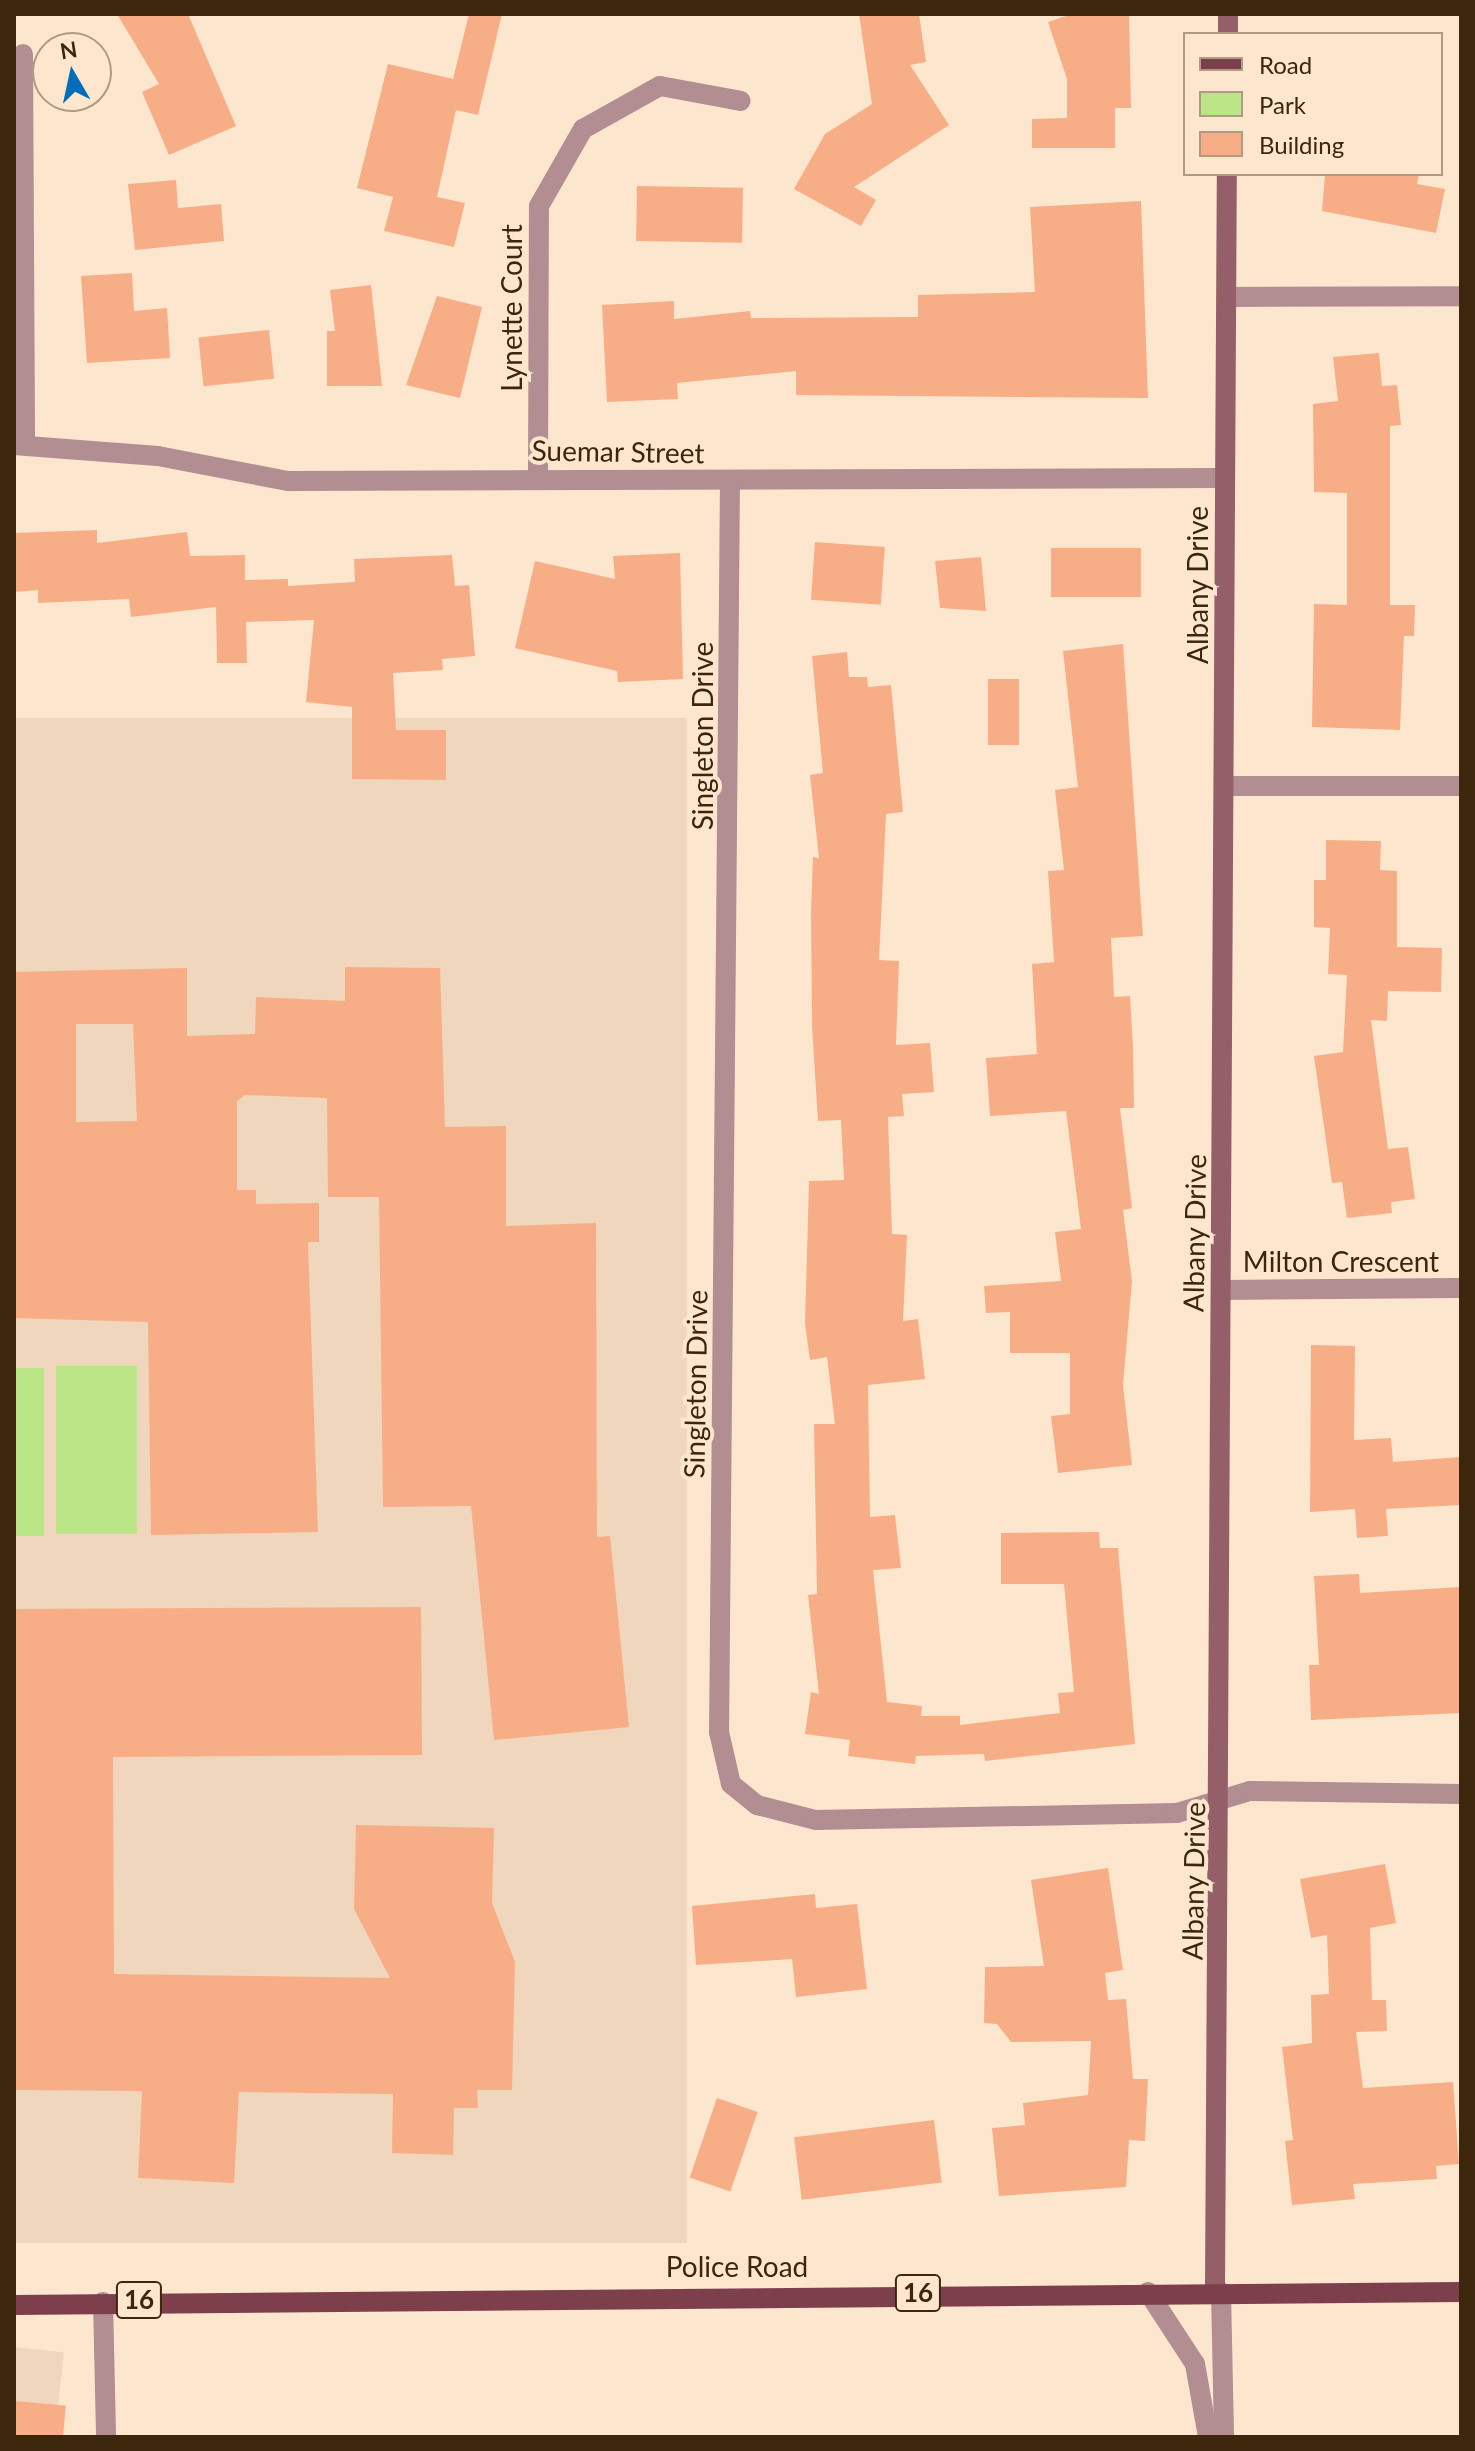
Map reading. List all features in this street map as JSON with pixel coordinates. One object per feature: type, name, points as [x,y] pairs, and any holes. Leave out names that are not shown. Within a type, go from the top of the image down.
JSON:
[{"type":"main road","name":"Police Road","points":[[14,2305],[1148,2292],[1461,2292]]},
{"type":"street","points":[[20,445],[23,54]]},
{"type":"street","name":"Lynette Court","points":[[538,477],[539,206],[583,129],[660,86],[741,101]]},
{"type":"street","name":"Albany Drive","points":[[1218,2292],[1223,1800],[1221,1290],[1227,786],[1227,176]]},
{"type":"street","points":[[1227,297],[1461,296]]},
{"type":"street","name":"Suemar Street","points":[[20,445],[158,456],[288,481],[538,477],[730,480],[1225,478]]},
{"type":"street","name":"Singleton Drive","points":[[730,480],[719,1732],[731,1784],[757,1805],[816,1820],[1177,1813],[1250,1791],[1461,1794]]},
{"type":"street","points":[[1227,786],[1461,786]]},
{"type":"street","name":"Milton Crescent","points":[[1221,1290],[1461,1288]]},
{"type":"street","points":[[1148,2292],[1195,2364],[1208,2437]]},
{"type":"street","points":[[1218,2292],[1224,2437]]},
{"type":"street","points":[[103,2302],[106,2437]]},
{"type":"shaded area","points":[[14,718],[687,718],[687,2243],[14,2243]]},
{"type":"shaded area","points":[[14,2347],[64,2352],[55,2437],[14,2437]]},
{"type":"green space","points":[[56,1366],[137,1366],[137,1534],[56,1534]]},
{"type":"green space","points":[[14,1368],[44,1368],[44,1536],[14,1536]]},
{"type":"building","points":[[117,14],[188,14],[236,126],[169,155],[142,92],[159,84]]},
{"type":"building","points":[[469,14],[502,14],[478,115],[456,110],[437,197],[465,203],[454,247],[384,231],[393,197],[357,188],[388,64],[453,79]]},
{"type":"building","points":[[859,14],[919,14],[926,62],[910,65],[949,125],[854,187],[876,200],[861,226],[794,189],[825,134],[872,104]]},
{"type":"building","points":[[1072,14],[1129,14],[1131,108],[1115,108],[1115,148],[1032,148],[1032,119],[1067,118],[1067,79],[1048,22]]},
{"type":"building","points":[[1325,176],[1419,176],[1417,184],[1445,189],[1436,233],[1322,211]]},
{"type":"building","points":[[176,180],[178,208],[221,204],[224,241],[135,250],[128,184]]},
{"type":"building","points":[[637,186],[743,188],[742,243],[636,241]]},
{"type":"building","points":[[1141,201],[1148,398],[796,395],[796,371],[677,383],[678,399],[607,402],[602,305],[674,301],[674,319],[750,311],[751,318],[918,317],[918,295],[1035,292],[1030,207]]},
{"type":"building","points":[[132,273],[134,311],[167,308],[170,358],[87,363],[81,276]]},
{"type":"building","points":[[371,285],[382,386],[327,386],[327,331],[335,331],[330,290]]},
{"type":"building","points":[[437,296],[482,307],[460,398],[406,385]]},
{"type":"building","points":[[269,330],[274,379],[204,386],[198,337]]},
{"type":"building","points":[[1379,353],[1382,386],[1397,385],[1401,425],[1390,426],[1390,605],[1415,605],[1414,636],[1404,636],[1400,730],[1312,727],[1314,604],[1347,605],[1347,493],[1314,492],[1313,404],[1338,401],[1333,357]]},
{"type":"building","points":[[97,530],[97,543],[187,532],[190,556],[245,555],[245,580],[288,579],[288,586],[355,582],[354,559],[452,555],[455,586],[469,585],[475,656],[442,659],[443,670],[393,673],[396,730],[446,730],[446,780],[352,779],[352,707],[306,702],[314,620],[246,622],[247,663],[217,663],[216,607],[131,617],[129,599],[38,603],[38,590],[14,592],[14,533]]},
{"type":"building","points":[[815,542],[885,547],[881,605],[811,600]]},
{"type":"building","points":[[1051,548],[1141,548],[1141,597],[1051,597]]},
{"type":"building","points":[[680,553],[683,679],[618,682],[617,671],[515,648],[535,561],[615,579],[613,556]]},
{"type":"building","points":[[981,557],[986,611],[940,608],[935,561]]},
{"type":"building","points":[[1123,644],[1143,936],[1111,938],[1114,997],[1130,996],[1133,1047],[1134,1108],[1120,1108],[1132,1208],[1123,1210],[1132,1281],[1123,1385],[1132,1465],[1058,1473],[1051,1416],[1070,1414],[1070,1353],[1010,1353],[1010,1312],[986,1313],[984,1286],[1061,1281],[1055,1232],[1081,1229],[1066,1111],[990,1116],[986,1058],[1037,1054],[1032,964],[1054,962],[1048,871],[1064,870],[1055,790],[1078,787],[1063,651]]},
{"type":"building","points":[[847,652],[849,677],[867,677],[868,687],[891,685],[903,812],[886,814],[879,960],[899,961],[896,1045],[930,1043],[934,1092],[902,1094],[904,1116],[888,1117],[892,1234],[907,1235],[903,1321],[918,1319],[925,1379],[868,1385],[870,1517],[895,1515],[901,1568],[873,1570],[887,1702],[922,1706],[921,1716],[960,1716],[960,1725],[1060,1713],[1058,1693],[1074,1692],[1064,1584],[1001,1584],[1001,1533],[1099,1532],[1100,1548],[1118,1548],[1135,1744],[985,1761],[984,1754],[916,1756],[915,1764],[848,1756],[850,1740],[805,1734],[811,1692],[819,1694],[808,1595],[817,1594],[814,1424],[835,1424],[827,1357],[810,1360],[805,1324],[809,1181],[844,1180],[841,1120],[818,1121],[812,1026],[813,857],[819,858],[810,775],[823,773],[812,656]]},
{"type":"building","points":[[988,679],[1019,679],[1019,745],[988,745]]},
{"type":"building","points":[[1326,840],[1381,841],[1380,870],[1397,871],[1397,947],[1442,948],[1441,992],[1388,991],[1387,1021],[1371,1020],[1388,1149],[1408,1147],[1415,1199],[1391,1202],[1392,1213],[1347,1218],[1342,1182],[1332,1183],[1314,1056],[1343,1052],[1347,975],[1328,974],[1330,928],[1314,927],[1314,880],[1326,880]]},
{"type":"building","points":[[345,967],[440,968],[445,1127],[506,1126],[506,1226],[596,1223],[597,1537],[610,1536],[629,1727],[494,1740],[471,1506],[383,1507],[379,1197],[328,1197],[327,1098],[245,1095],[237,1101],[237,1190],[256,1190],[256,1204],[319,1203],[319,1242],[308,1242],[318,1532],[151,1535],[148,1322],[14,1318],[14,972],[187,968],[187,1036],[255,1034],[256,997],[345,1001]],"holes":[[[76,1024],[133,1024],[137,1121],[76,1122]]]},
{"type":"building","points":[[1311,1345],[1355,1346],[1354,1440],[1391,1438],[1393,1462],[1461,1457],[1461,1505],[1386,1509],[1388,1536],[1357,1538],[1355,1509],[1310,1512]]},
{"type":"building","points":[[1359,1574],[1360,1593],[1461,1587],[1461,1713],[1311,1720],[1309,1665],[1319,1665],[1314,1576]]},
{"type":"building","points":[[421,1607],[422,1755],[113,1757],[114,1974],[390,1978],[354,1909],[356,1825],[494,1828],[492,1903],[515,1962],[512,2090],[477,2090],[478,2108],[454,2108],[453,2155],[392,2153],[393,2094],[239,2092],[234,2183],[138,2178],[142,2091],[14,2090],[14,1609]]},
{"type":"building","points":[[1385,1864],[1396,1923],[1370,1928],[1372,2000],[1386,2000],[1387,2031],[1356,2032],[1363,2088],[1453,2082],[1459,2164],[1436,2166],[1437,2179],[1353,2184],[1355,2199],[1292,2205],[1285,2141],[1293,2140],[1282,2047],[1312,2043],[1311,1995],[1329,1994],[1327,1935],[1311,1938],[1300,1879]]},
{"type":"building","points":[[1108,1868],[1123,1970],[1105,1973],[1108,2000],[1126,1999],[1133,2079],[1148,2079],[1145,2141],[1129,2140],[1126,2187],[999,2196],[992,2128],[1025,2125],[1023,2103],[1088,2095],[1091,2041],[1011,2042],[997,2024],[984,2023],[985,1967],[1044,1966],[1031,1880]]},
{"type":"building","points":[[815,1894],[816,1908],[857,1904],[867,1989],[796,1997],[792,1959],[696,1965],[692,1906]]},
{"type":"building","points":[[717,2098],[758,2112],[730,2191],[690,2177]]},
{"type":"building","points":[[934,2120],[942,2183],[802,2200],[794,2137]]},
{"type":"building","points":[[14,2401],[66,2406],[63,2437],[14,2437]]}]
